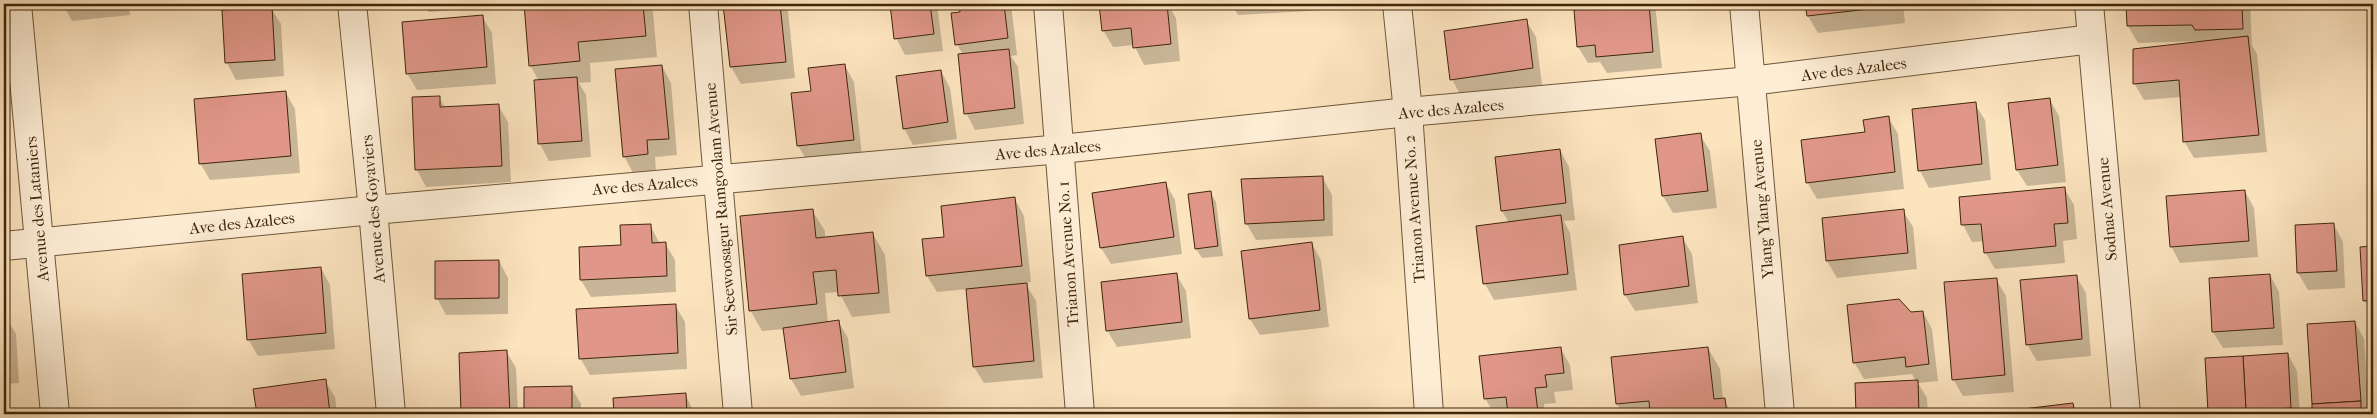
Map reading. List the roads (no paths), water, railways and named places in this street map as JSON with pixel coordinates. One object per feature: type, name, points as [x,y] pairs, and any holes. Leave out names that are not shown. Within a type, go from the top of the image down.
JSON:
[{"type":"street","name":"Avenue des Lataniers","points":[[17,4],[55,414]]},
{"type":"street","name":"Avenue des Goyaviers","points":[[352,4],[391,414]]},
{"type":"street","name":"Sir Seewoosagur Ramgoolam Avenue","points":[[703,4],[738,414]]},
{"type":"street","name":"Trianon Avenue No. 1","points":[[1048,4],[1061,149],[1080,414]]},
{"type":"street","name":"Trianon Avenue No. 2","points":[[1397,4],[1408,112],[1429,414]]},
{"type":"street","name":"Ylang Ylang Avenue","points":[[1744,4],[1780,414]]},
{"type":"street","name":"Sodnac Avenue","points":[[2089,4],[2126,414]]},
{"type":"street","name":"Ave des Azalees","points":[[4,246],[373,210],[1061,149],[1408,112],[1751,81],[2092,39]]}]
